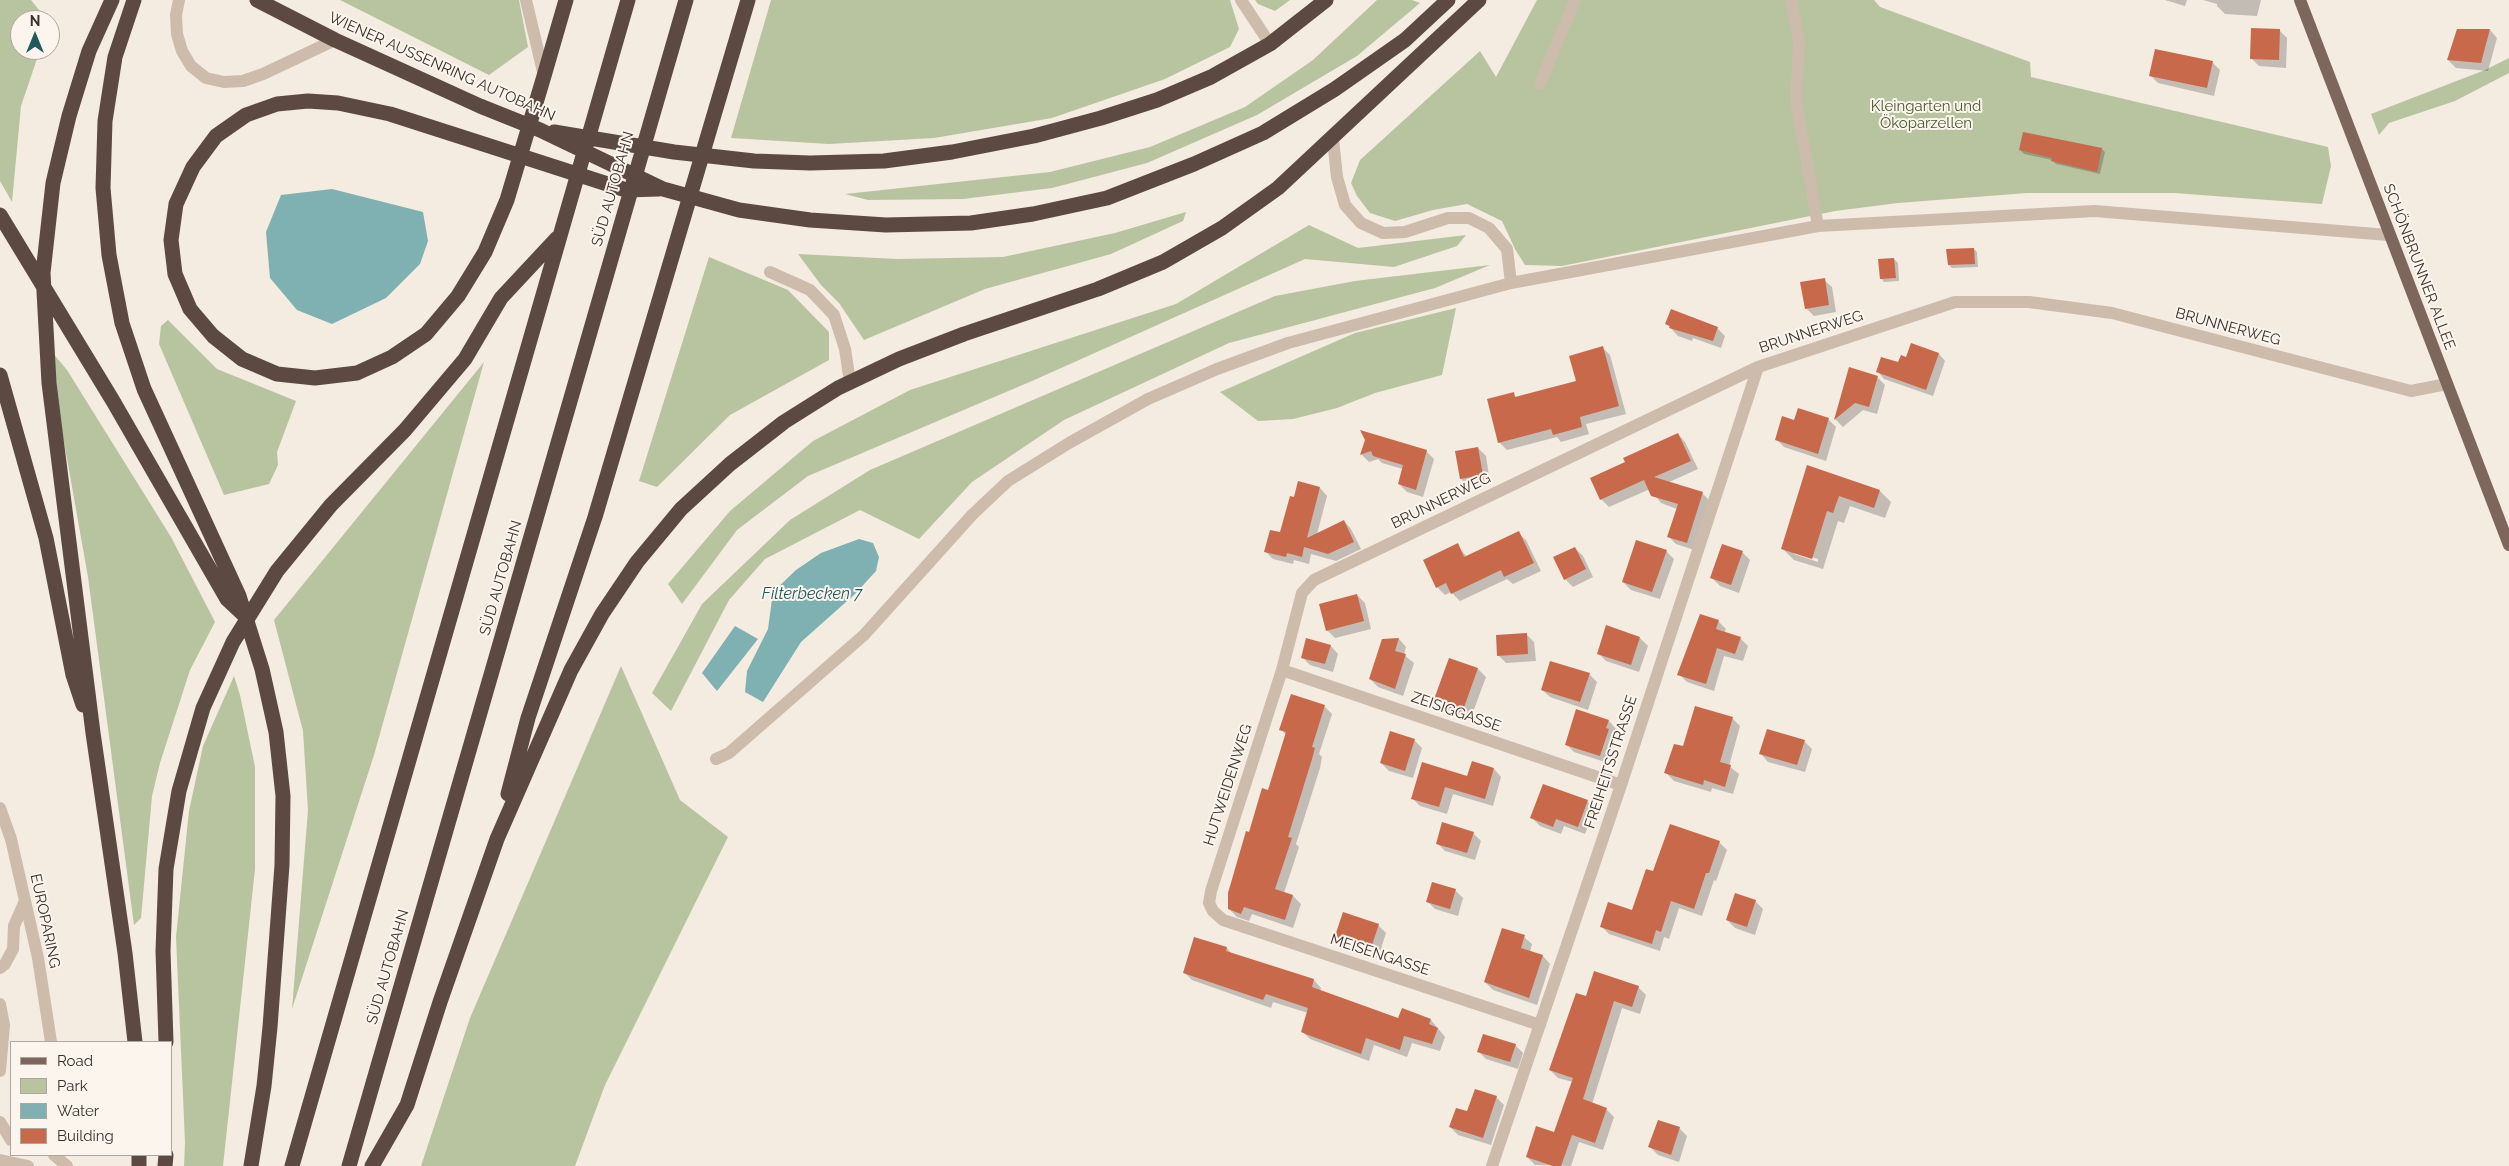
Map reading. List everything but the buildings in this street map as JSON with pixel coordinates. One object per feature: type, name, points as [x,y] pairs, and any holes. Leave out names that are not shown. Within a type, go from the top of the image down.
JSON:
[{"type":"highway","points":[[112,0],[89,51],[69,116],[53,184],[43,273],[48,383],[93,733],[126,953],[135,1041]]},
{"type":"highway","points":[[134,0],[116,57],[105,121],[103,188],[109,255],[122,323],[144,389],[206,528],[239,596],[262,669],[276,732],[283,796],[282,865],[269,1037],[251,1166]]},
{"type":"highway","name":"WIENER AUSSENRING AUTOBAHN","points":[[257,0],[335,40],[480,106],[540,130],[663,189]]},
{"type":"highway","points":[[566,0],[544,76],[508,200],[485,252],[458,296],[426,334],[392,357],[357,373],[315,378],[277,374],[242,359],[213,336],[190,308],[175,274],[171,240],[176,204],[193,167],[216,136],[246,114],[277,104],[308,101],[338,103],[390,114],[471,140],[626,190],[663,189],[739,210],[810,220],[886,225],[971,223],[1033,214],[1107,198],[1194,164],[1263,133],[1335,89],[1405,40],[1448,0]]},
{"type":"highway","points":[[292,1166],[628,0]]},
{"type":"highway","name":"SÜD AUTOBAHN","points":[[349,1166],[686,0]]},
{"type":"highway","points":[[497,839],[528,718],[595,517],[748,0]]},
{"type":"highway","points":[[540,130],[674,152],[754,160],[810,163],[884,160],[952,152],[1034,136],[1101,118],[1156,100],[1211,77],[1270,44],[1326,0]]},
{"type":"highway","points":[[372,1166],[407,1105],[440,1002],[497,839],[571,670],[602,614],[637,562],[682,510],[730,464],[784,422],[850,382],[899,359],[964,334],[1098,289],[1163,262],[1222,228],[1278,188],[1333,139],[1479,0]]},
{"type":"highway","points":[[0,215],[113,401],[227,599],[245,615]]},
{"type":"highway","points":[[166,1041],[163,952],[166,869],[179,791],[203,708],[233,642],[277,571],[331,505],[405,430],[465,359],[501,298],[560,235]]},
{"type":"highway","points":[[0,375],[46,538],[72,675],[93,733]]},
{"type":"main road","name":"SCHÖNBRUNNER ALLEE","points":[[2300,0],[2388,235],[2509,546]]},
{"type":"street","points":[[178,0],[176,15],[177,34],[182,51],[191,66],[206,78],[224,82],[243,81],[263,74],[335,40]]},
{"type":"street","points":[[526,0],[544,76]]},
{"type":"street","points":[[1241,0],[1270,44]]},
{"type":"street","points":[[1540,84],[1575,0]]},
{"type":"street","points":[[1791,0],[1799,42],[1796,101],[1818,226]]},
{"type":"street","points":[[1333,139],[1337,177],[1346,205],[1361,223],[1383,233],[1405,232],[1448,218],[1469,218],[1489,228],[1507,249],[1511,283]]},
{"type":"street","points":[[716,759],[729,753],[864,635],[972,515],[1008,481],[1069,443],[1148,399],[1288,343],[1511,283],[1818,226],[2094,211],[2388,235]]},
{"type":"street","points":[[770,272],[810,290],[834,315],[845,349],[850,382]]},
{"type":"street","name":"BRUNNERWEG","points":[[1282,670],[1302,593],[1314,580],[1758,367],[1955,302],[2011,302],[2112,313],[2411,391],[2447,384]]},
{"type":"street","name":"FREIHEITSSTRASSE","points":[[1492,1166],[1621,785],[1758,367]]},
{"type":"street","name":"ZEISIGGASSE","points":[[1282,670],[1621,785]]},
{"type":"street","name":"HUTWEIDENWEG","points":[[1213,911],[1210,903],[1211,891],[1282,670]]},
{"type":"street","name":"EUROPARING","points":[[0,808],[11,839],[38,958],[51,1041]]},
{"type":"street","points":[[0,968],[5,964],[13,949],[14,926],[25,901]]},
{"type":"street","name":"MEISENGASSE","points":[[1213,911],[1224,920],[1540,1025]]},
{"type":"street","points":[[0,1004],[4,1025],[0,1071]]},
{"type":"street","points":[[0,1122],[10,1138]]},
{"type":"street","points":[[55,1156],[67,1166]]},
{"type":"street","points":[[0,1160],[18,1163]]},
{"type":"green space","points":[[0,0],[31,0],[39,10],[10,10],[10,60],[37,60],[21,106],[12,202],[0,181]]},
{"type":"green space","points":[[340,0],[519,0],[528,47],[489,75]]},
{"type":"green space","points":[[771,0],[1230,0],[1239,29],[1230,47],[1165,79],[1052,118],[934,138],[829,144],[731,138]]},
{"type":"green space","points":[[1255,0],[1290,0],[1275,11],[1258,4]]},
{"type":"green space","points":[[1377,0],[1412,0],[1420,3],[1357,56],[1257,115],[1147,163],[1052,188],[963,199],[868,200],[845,194],[1050,172],[1150,147],[1245,107],[1313,60]]},
{"type":"green space","name":"Kleingarten und Ökoparzellen","points":[[1537,0],[1874,0],[1880,7],[2030,62],[2031,77],[2328,147],[2331,166],[2322,204],[2174,193],[2027,193],[1898,203],[1835,211],[1562,266],[1525,265],[1502,221],[1467,204],[1433,210],[1395,221],[1370,213],[1357,196],[1351,183],[1360,160],[1480,51],[1496,77]]},
{"type":"green space","points":[[2509,58],[2509,73],[2455,101],[2389,123],[2379,135],[2371,114],[2485,70]]},
{"type":"green space","points":[[1186,212],[1183,221],[1111,254],[985,289],[864,340],[839,303],[821,285],[798,254],[897,259],[1003,257],[1115,233]]},
{"type":"green space","points":[[1309,225],[1358,248],[1466,235],[1457,246],[1394,267],[1305,259],[1032,381],[808,476],[737,530],[682,604],[668,584],[730,511],[813,441],[910,390],[1176,304]]},
{"type":"green space","points":[[709,257],[788,290],[829,332],[829,360],[730,415],[657,487],[639,481]]},
{"type":"green space","points":[[1490,265],[1435,288],[1229,343],[1064,420],[972,482],[919,539],[860,510],[765,559],[729,600],[671,711],[652,693],[702,604],[790,520],[870,470],[1275,296],[1355,281]]},
{"type":"green space","points":[[1456,308],[1442,375],[1375,393],[1337,408],[1293,419],[1258,421],[1220,392],[1355,333]]},
{"type":"green space","points":[[168,320],[217,369],[296,401],[277,452],[278,465],[269,484],[224,495],[159,344],[161,326]]},
{"type":"green space","points":[[47,346],[67,370],[171,537],[215,622],[190,670],[160,763],[152,796],[141,918],[134,925],[88,577]]},
{"type":"green space","points":[[484,362],[374,755],[292,1009],[308,810],[303,731],[274,620]]},
{"type":"green space","points":[[621,666],[680,800],[728,837],[605,1085],[575,1166],[421,1166],[470,1018]]},
{"type":"green space","points":[[234,676],[240,695],[255,767],[255,869],[223,1166],[184,1166],[185,1142],[176,937],[189,811],[203,746]]},
{"type":"water","points":[[332,189],[423,212],[428,241],[420,264],[386,298],[332,324],[297,310],[270,278],[266,232],[281,195]]},
{"type":"water","name":"Filterbecken 7","points":[[859,539],[873,543],[879,557],[876,571],[855,594],[801,642],[763,702],[745,692],[747,671],[768,629],[773,592],[796,570],[821,553]]},
{"type":"water","points":[[735,626],[758,639],[717,691],[702,673]]}]
